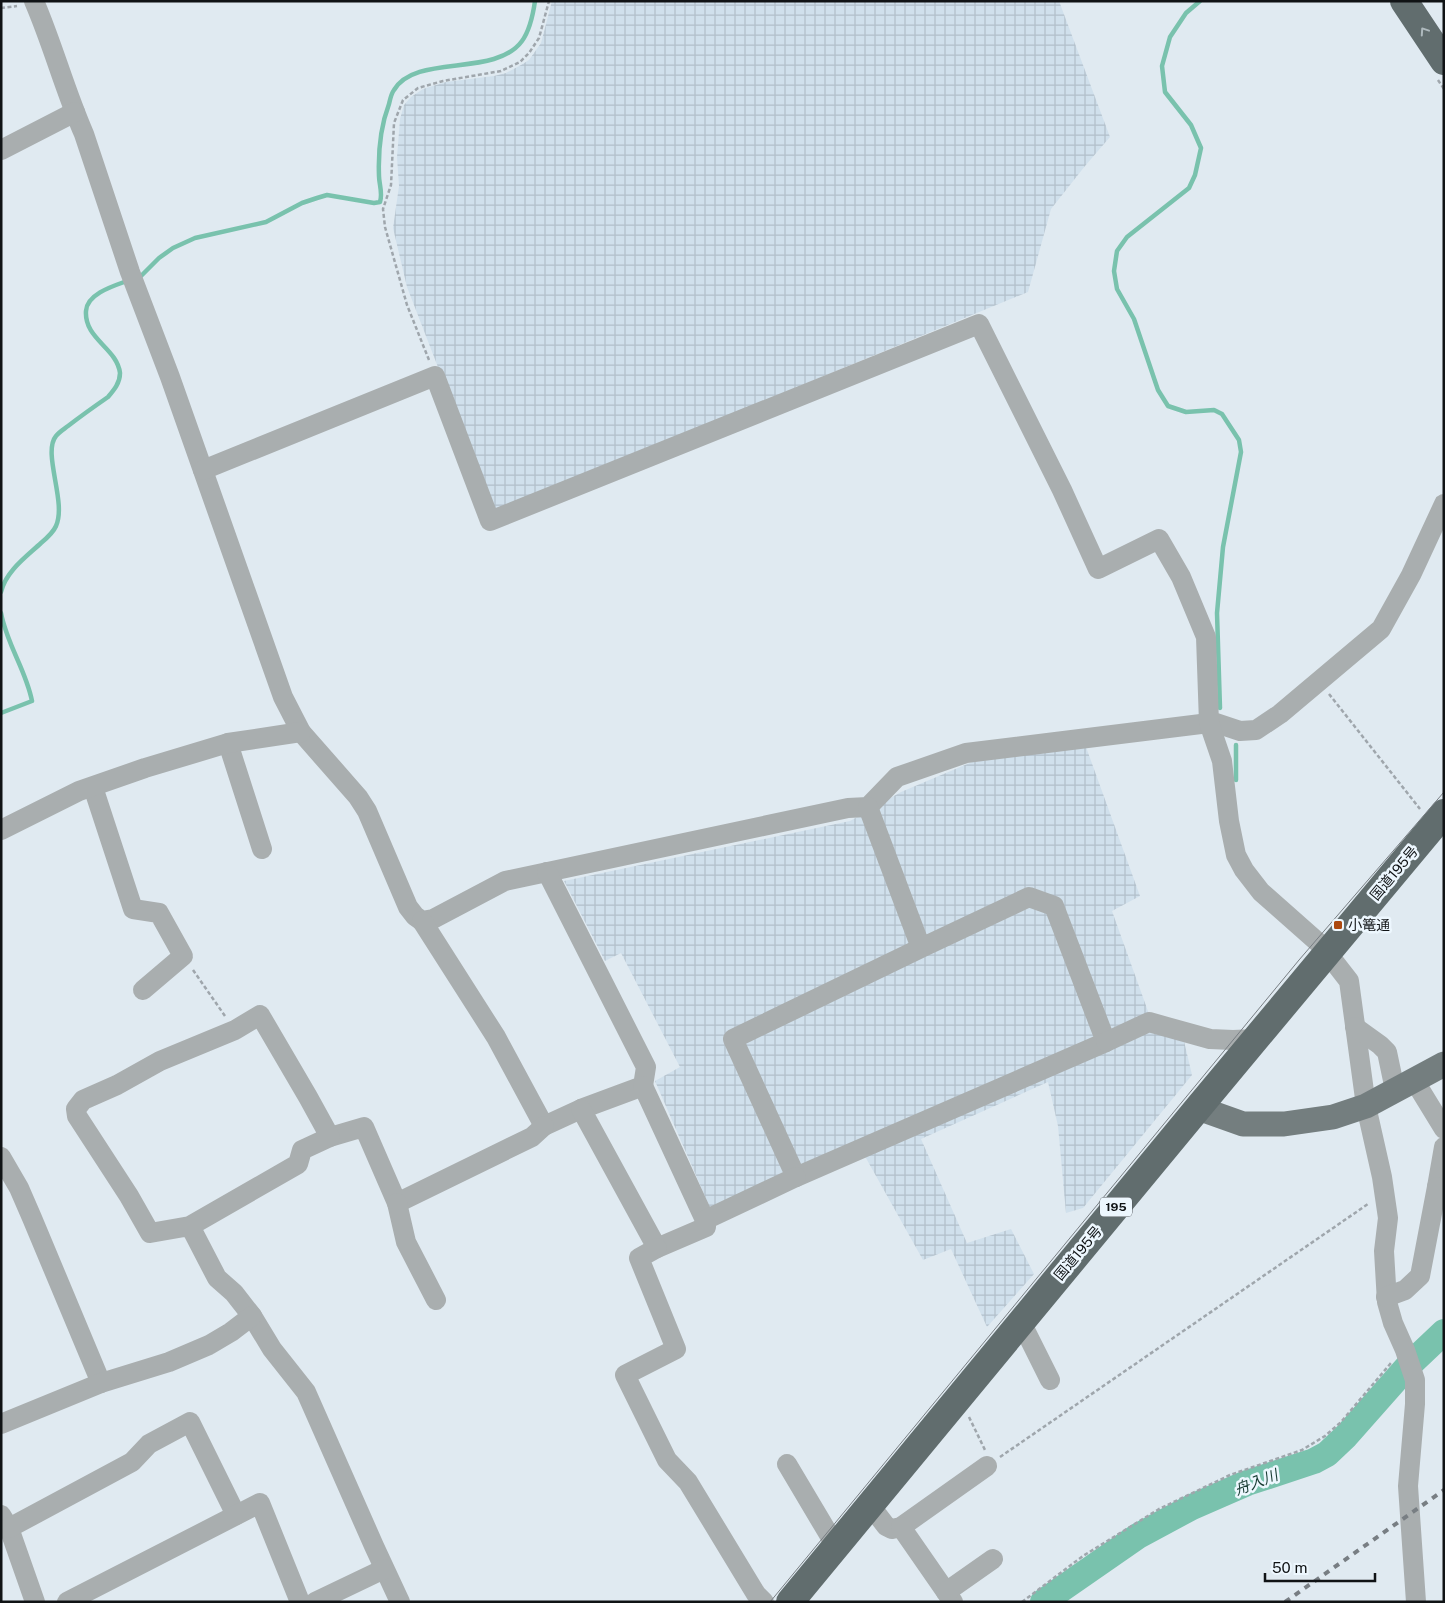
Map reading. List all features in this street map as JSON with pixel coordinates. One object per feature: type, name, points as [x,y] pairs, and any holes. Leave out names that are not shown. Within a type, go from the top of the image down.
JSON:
[{"type":"highway","points":[[1404,1],[1444,61]]},
{"type":"highway","name":"国道195号","points":[[790,1602],[1439,819]]},
{"type":"main road","points":[[1198,1108],[1243,1124],[1284,1124],[1333,1117],[1366,1106],[1444,1064]]},
{"type":"street","points":[[34,1],[51,42],[133,279],[284,697],[301,732],[358,797],[380,839],[408,907],[422,921],[496,1037],[544,1126]]},
{"type":"street","points":[[1,150],[75,112]]},
{"type":"street","points":[[203,470],[435,376],[490,521],[979,324],[1062,490],[1098,569],[1159,539],[1181,577],[1206,637],[1209,723],[1222,761],[1229,822],[1236,855],[1244,870],[1261,892],[1328,952],[1349,981],[1366,1106],[1388,1218],[1384,1251],[1386,1297],[1393,1323],[1405,1349],[1415,1380],[1415,1404],[1408,1486],[1416,1602]]},
{"type":"street","points":[[422,921],[433,919],[505,881],[848,808],[868,807],[897,777],[966,753],[1209,723],[1216,723],[1240,731],[1256,730],[1280,714],[1381,629],[1411,575],[1444,504]]},
{"type":"street","points":[[1,830],[79,792],[144,768],[228,743],[301,732]]},
{"type":"street","points":[[228,743],[262,849]]},
{"type":"street","points":[[93,787],[133,909],[158,913],[183,956],[144,990]]},
{"type":"street","points":[[868,807],[921,948]]},
{"type":"street","points":[[547,872],[646,1067],[643,1086],[705,1220],[706,1227],[657,1248],[639,1258],[676,1349],[625,1375],[667,1460],[688,1482],[756,1594],[764,1602]]},
{"type":"street","points":[[796,1177],[734,1039],[1029,897],[1054,906],[1106,1042]]},
{"type":"street","points":[[330,1138],[260,1015],[235,1030],[160,1061],[117,1085],[83,1100],[76,1109],[77,1116],[129,1196],[150,1233],[190,1226],[298,1164],[302,1150],[330,1138],[364,1127],[397,1203],[406,1242],[436,1300]]},
{"type":"street","points":[[705,1220],[796,1177],[1149,1022],[1210,1039],[1256,1039]]},
{"type":"street","points":[[1355,1027],[1380,1044],[1387,1052],[1404,1085],[1444,1129]]},
{"type":"street","points":[[397,1203],[532,1137],[544,1126],[580,1109],[643,1086]]},
{"type":"street","points":[[580,1109],[657,1248]]},
{"type":"street","points":[[1386,1297],[1405,1290],[1420,1276],[1441,1188],[1444,1147]]},
{"type":"street","points":[[1,1157],[8,1182],[32,1218],[101,1383]]},
{"type":"street","points":[[190,1226],[217,1278],[234,1293],[252,1316],[272,1349],[306,1392],[400,1602]]},
{"type":"street","points":[[1,1424],[101,1383],[169,1362],[209,1345],[252,1316]]},
{"type":"street","points":[[1021,1322],[1050,1380]]},
{"type":"street","points":[[35,1602],[5,1521],[132,1462],[149,1444],[190,1422],[236,1515]]},
{"type":"street","points":[[787,1464],[831,1538],[838,1543]]},
{"type":"street","points":[[870,1505],[886,1526],[892,1529],[901,1527],[989,1464]]},
{"type":"street","points":[[67,1602],[260,1503],[300,1602]]},
{"type":"street","points":[[901,1527],[949,1597],[993,1559]]},
{"type":"street","points":[[315,1602],[384,1569]]},
{"type":"path","points":[[435,376],[407,305],[385,227],[384,209],[391,185],[394,123],[403,100],[418,88],[442,80],[501,71],[520,62],[539,38],[549,1]]},
{"type":"path","points":[[1319,681],[1439,819]]},
{"type":"path","points":[[183,956],[235,1030]]},
{"type":"path","points":[[959,1397],[989,1464],[1384,1193]]},
{"type":"path","points":[[1022,1602],[1083,1556],[1160,1509],[1230,1475],[1302,1450],[1325,1436],[1341,1422],[1405,1349]]},
{"type":"shaded area","points":[[552,1],[1059,1],[1110,137],[1051,209],[1028,292],[494,512],[407,287],[393,228],[399,186],[397,157],[400,119],[404,105],[411,97],[423,89],[446,82],[506,73],[529,60],[541,43]]},
{"type":"shaded area","points":[[1086,747],[1140,896],[1112,911],[1154,1028],[1184,1041],[1192,1075],[1083,1208],[1066,1213],[1058,1126],[1048,1082],[921,1139],[967,1243],[1011,1229],[1034,1274],[987,1327],[951,1249],[923,1260],[857,1142],[711,1210],[655,1081],[680,1067],[621,953],[605,961],[564,881],[850,821],[901,792],[972,762]]},
{"type":"waterway","points":[[137,278],[173,248],[195,238],[266,222],[302,203],[317,198],[327,195],[374,203],[380,202],[380,139],[383,122],[394,90],[405,79],[419,72],[494,59],[510,52],[522,41],[527,32],[535,1]]},
{"type":"waterway","points":[[1200,1],[1186,13],[1170,37],[1162,66],[1165,92],[1191,125],[1201,148],[1195,175],[1189,188],[1127,237],[1117,251],[1114,271],[1117,289],[1134,319],[1158,390],[1168,406],[1186,412],[1214,410],[1222,414],[1239,440],[1241,452],[1223,547],[1217,613],[1220,708]]},
{"type":"waterway","points":[[1,592],[7,577],[23,559],[50,535],[56,526],[59,516],[59,504],[52,454],[52,444],[56,436],[108,397],[118,383],[120,377],[118,364],[90,329],[86,311],[87,305],[96,295],[127,281]]},
{"type":"waterway","points":[[1,613],[32,701],[1,713]]},
{"type":"waterway","points":[[1236,745],[1236,780]]},
{"type":"waterway","name":"舟入川","points":[[1043,1602],[1138,1536],[1192,1507],[1247,1483],[1314,1461],[1327,1454],[1346,1436],[1407,1367],[1444,1332]]},
{"type":"tram line","points":[[770,1602],[1299,960],[1444,792]]},
{"type":"railway","points":[[1285,1602],[1444,1490]]},
{"type":"place","name":"小篭通","points":[[1338,925]]}]
